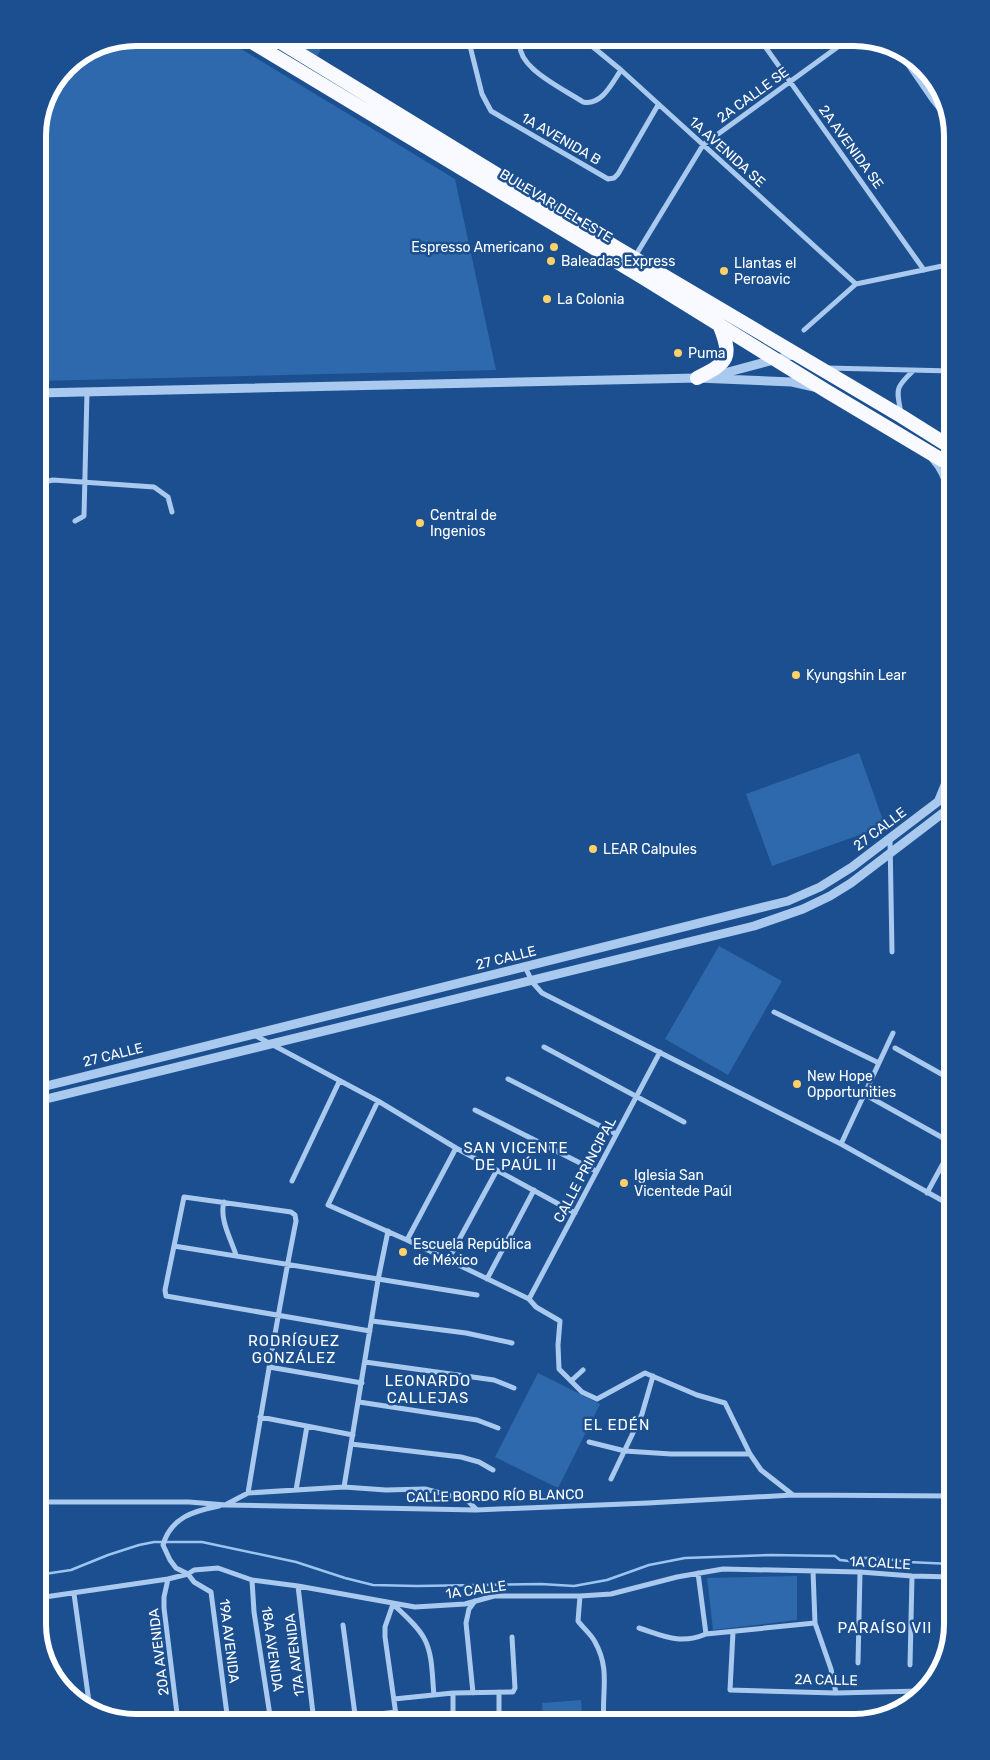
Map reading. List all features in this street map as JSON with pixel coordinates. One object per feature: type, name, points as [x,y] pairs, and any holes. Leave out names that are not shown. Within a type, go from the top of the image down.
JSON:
[{"type":"highway","name":"BULEVAR DEL ESTE","points":[[258,46],[642,277],[796,354],[944,442]]},
{"type":"highway","name":"BULEVAR DEL ESTE","points":[[287,46],[634,258],[722,318],[776,359],[944,461]]},
{"type":"highway","points":[[703,378],[722,363],[726,357],[727,348],[722,318]]},
{"type":"highway","points":[[917,444],[932,460],[944,468]]},
{"type":"street","name":"1A AVENIDA B","points":[[470,46],[482,94],[491,111],[608,179],[614,178],[618,174],[658,105]]},
{"type":"street","points":[[520,46],[528,65],[583,102],[597,101],[621,70]]},
{"type":"street","name":"1A AVENIDA SE","points":[[592,46],[621,70],[856,284]]},
{"type":"street","name":"2A AVENIDA SE","points":[[765,46],[924,270]]},
{"type":"street","name":"2A CALLE SE","points":[[634,258],[704,145],[839,46]]},
{"type":"street","points":[[908,65],[939,108]]},
{"type":"street","points":[[804,330],[856,284],[944,266]]},
{"type":"street","points":[[703,378],[796,354]]},
{"type":"street","points":[[820,368],[944,370]]},
{"type":"street","points":[[901,416],[897,394],[899,386],[913,371]]},
{"type":"street","points":[[46,394],[703,378],[792,382],[828,392]]},
{"type":"street","points":[[75,521],[84,516],[85,508],[87,392]]},
{"type":"street","points":[[932,460],[943,474],[944,479]]},
{"type":"street","points":[[46,482],[53,480],[154,487],[168,497],[172,512]]},
{"type":"street","points":[[938,802],[944,787]]},
{"type":"street","name":"27 CALLE","points":[[46,1086],[783,903],[814,890],[852,867],[944,797]]},
{"type":"street","name":"27 CALLE","points":[[46,1099],[754,926],[815,904],[851,883],[944,812]]},
{"type":"street","points":[[890,838],[892,952]]},
{"type":"street","points":[[814,890],[815,904]]},
{"type":"street","points":[[783,903],[786,915]]},
{"type":"street","points":[[525,968],[531,980],[542,993],[841,1144],[944,1202]]},
{"type":"street","points":[[774,1012],[879,1063]]},
{"type":"street","points":[[841,1144],[893,1033]]},
{"type":"street","points":[[253,1034],[339,1082],[378,1101],[456,1148],[575,1213]]},
{"type":"street","points":[[544,1047],[684,1122]]},
{"type":"street","points":[[895,1048],[944,1076]]},
{"type":"street","name":"CALLE PRINCIPAL","points":[[529,1299],[660,1052]]},
{"type":"street","points":[[508,1079],[616,1134]]},
{"type":"street","points":[[292,1181],[339,1082]]},
{"type":"street","points":[[864,1094],[944,1139]]},
{"type":"street","points":[[378,1101],[328,1205],[388,1231],[529,1299],[536,1307],[560,1321],[558,1345],[559,1370],[582,1392],[599,1400],[641,1374],[653,1376],[697,1395],[725,1403],[750,1454],[762,1470],[793,1495]]},
{"type":"street","points":[[475,1110],[596,1171]]},
{"type":"street","points":[[407,1240],[456,1148]]},
{"type":"street","points":[[927,1193],[944,1162]]},
{"type":"street","points":[[448,1260],[497,1170]]},
{"type":"street","points":[[487,1279],[534,1190]]},
{"type":"street","points":[[248,1493],[260,1417],[269,1367],[278,1315],[287,1264],[296,1221],[295,1215],[291,1212],[184,1197],[165,1290],[166,1296],[278,1315],[370,1331]]},
{"type":"street","points":[[224,1202],[226,1226],[236,1255]]},
{"type":"street","points":[[344,1487],[378,1280],[388,1231]]},
{"type":"street","points":[[174,1246],[477,1295]]},
{"type":"street","points":[[372,1321],[466,1333],[512,1343]]},
{"type":"street","points":[[365,1362],[494,1380],[514,1388]]},
{"type":"street","points":[[269,1367],[362,1383]]},
{"type":"street","points":[[570,1381],[583,1370]]},
{"type":"street","points":[[611,1479],[642,1414],[653,1376]]},
{"type":"street","points":[[359,1402],[477,1420],[498,1428]]},
{"type":"street","points":[[260,1417],[353,1435]]},
{"type":"street","points":[[296,1490],[307,1426]]},
{"type":"street","points":[[589,1442],[625,1451],[671,1454],[750,1454]]},
{"type":"street","points":[[351,1444],[461,1457],[479,1462],[494,1470]]},
{"type":"street","points":[[226,1505],[248,1493],[344,1487],[386,1490],[425,1489],[467,1500],[476,1510]]},
{"type":"street","name":"CALLE BORDO RÍO BLANCO","points":[[46,1502],[188,1502],[226,1505],[476,1510],[793,1495],[944,1496]]},
{"type":"street","name":"19A AVENIDA","points":[[226,1505],[195,1511],[188,1515],[176,1524],[165,1538],[163,1544],[176,1568],[188,1574],[194,1582],[211,1592],[227,1714]]},
{"type":"street","name":"1A CALLE","points":[[46,1597],[74,1594],[137,1582],[168,1579],[188,1574],[194,1570],[218,1568],[252,1580],[298,1586],[415,1607],[465,1604],[494,1596],[611,1594],[698,1572],[723,1569],[944,1576]]},
{"type":"street","points":[[813,1571],[815,1623],[831,1669],[836,1693]]},
{"type":"street","points":[[698,1572],[706,1634]]},
{"type":"street","points":[[858,1663],[860,1572]]},
{"type":"street","points":[[910,1665],[912,1576]]},
{"type":"street","name":"20A AVENIDA","points":[[168,1579],[164,1597],[164,1608],[177,1714]]},
{"type":"street","name":"18A AVENIDA","points":[[252,1580],[254,1612],[269,1714]]},
{"type":"street","name":"17A AVENIDA","points":[[298,1586],[313,1714]]},
{"type":"street","points":[[74,1594],[89,1700]]},
{"type":"street","points":[[580,1596],[578,1620],[595,1641],[603,1658],[606,1675],[603,1714]]},
{"type":"street","points":[[473,1693],[466,1623],[469,1609],[475,1601]]},
{"type":"street","points":[[386,1714],[396,1712],[385,1627],[393,1604],[424,1638],[429,1650],[434,1695]]},
{"type":"street","points":[[640,1628],[683,1640],[693,1639],[706,1634],[815,1623]]},
{"type":"street","points":[[343,1625],[354,1714]]},
{"type":"street","name":"2A CALLE","points":[[733,1632],[730,1690],[836,1693],[913,1691]]},
{"type":"street","points":[[394,1700],[453,1693],[513,1692],[516,1688],[512,1637]]},
{"type":"street","points":[[499,1714],[500,1692]]},
{"type":"street","points":[[453,1693],[453,1714]]},
{"type":"shaded area","points":[[130,46],[236,46],[455,179],[496,370],[46,381],[46,130],[49,113],[61,86],[81,65],[91,58],[118,48]]},
{"type":"shaded area","points":[[297,46],[323,46],[316,58]]},
{"type":"shaded area","points":[[859,753],[885,826],[772,866],[746,794]]},
{"type":"shaded area","points":[[719,946],[782,981],[728,1075],[665,1039]]},
{"type":"shaded area","points":[[538,1373],[600,1404],[558,1488],[495,1457]]},
{"type":"shaded area","points":[[797,1576],[797,1620],[713,1630],[707,1578]]},
{"type":"shaded area","points":[[581,1700],[582,1714],[543,1714],[542,1703]]},
{"type":"waterway","points":[[46,1574],[71,1570],[108,1555],[154,1542],[202,1542],[296,1562],[373,1585],[541,1584],[574,1586],[607,1580],[649,1565],[685,1558],[771,1555],[835,1556],[840,1560],[849,1561],[856,1558],[879,1558],[944,1564]]},
{"type":"place","name":"Espresso Americano","points":[[554,247]]},
{"type":"place","name":"Baleadas Express","points":[[551,261]]},
{"type":"place","name":"Llantas el Peroavic","points":[[724,271]]},
{"type":"place","name":"La Colonia","points":[[547,299]]},
{"type":"place","name":"Puma","points":[[678,353]]},
{"type":"place","name":"Central de Ingenios","points":[[420,523]]},
{"type":"place","name":"Kyungshin Lear","points":[[796,675]]},
{"type":"place","name":"LEAR Calpules","points":[[593,849]]},
{"type":"place","name":"New Hope Opportunities","points":[[797,1084]]},
{"type":"place","name":"Iglesia San Vicentede Paúl","points":[[624,1183]]},
{"type":"place","name":"Escuela República de México","points":[[403,1252]]},
{"type":"district","name":"SAN VICENTE DE PAÚL II","points":[[516,1156]]},
{"type":"district","name":"RODRÍGUEZ GONZÁLEZ","points":[[294,1350]]},
{"type":"district","name":"LEONARDO CALLEJAS","points":[[428,1390]]},
{"type":"district","name":"EL EDÉN","points":[[617,1425]]},
{"type":"district","name":"PARAÍSO VII","points":[[885,1628]]}]
